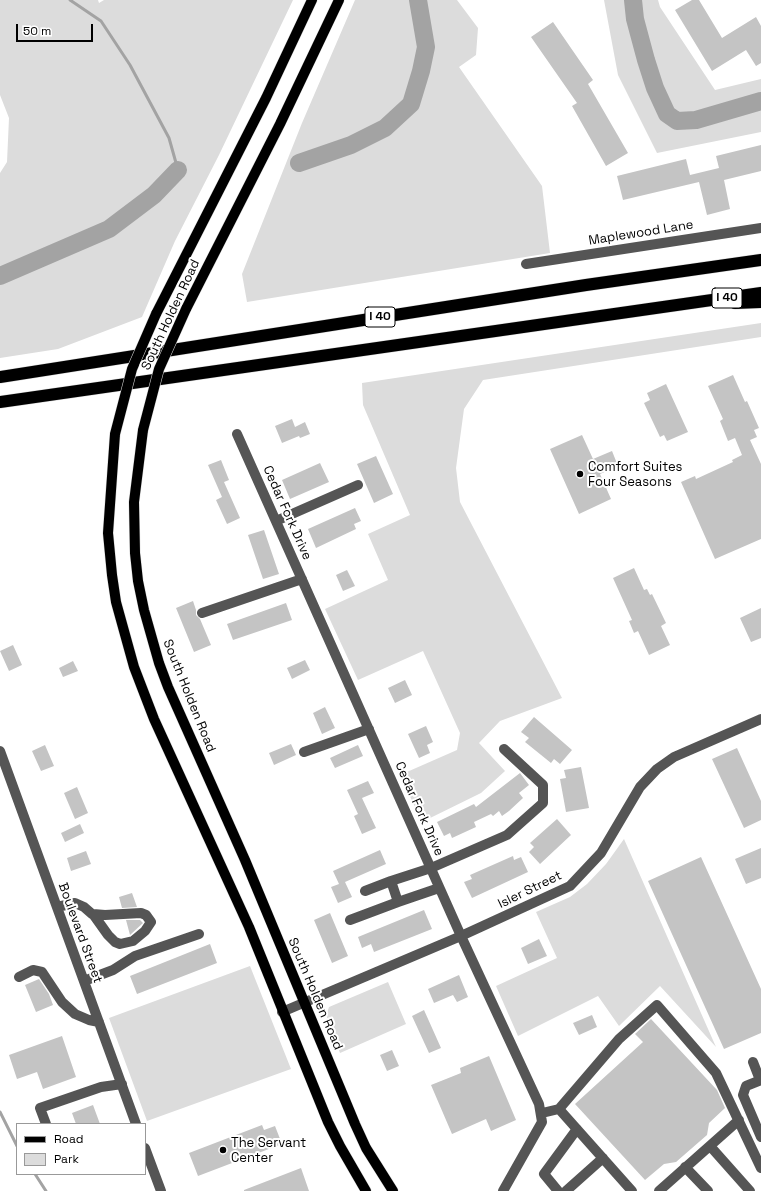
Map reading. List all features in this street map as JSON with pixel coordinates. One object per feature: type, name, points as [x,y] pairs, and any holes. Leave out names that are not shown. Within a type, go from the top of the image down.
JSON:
[{"type":"highway","points":[[691,271],[761,256]]},
{"type":"highway","name":"I 40","points":[[0,377],[586,285],[761,260]]},
{"type":"highway","name":"I 40","points":[[0,402],[761,293]]},
{"type":"highway","points":[[692,303],[761,302]]},
{"type":"main road","name":"South Holden Road","points":[[312,0],[262,105],[156,314],[132,369],[115,434],[108,533],[116,602],[124,636],[154,719],[236,898],[282,1012],[340,1146],[366,1191]]},
{"type":"main road","name":"South Holden Road","points":[[339,0],[280,124],[186,309],[159,369],[143,430],[136,472],[133,522],[138,581],[150,634],[168,687],[245,860],[355,1124],[369,1153],[393,1191]]},
{"type":"street","name":"Maplewood Lane","points":[[526,264],[761,228]]},
{"type":"street","name":"Cedar Fork Drive","points":[[237,434],[368,729],[542,1113]]},
{"type":"street","points":[[276,521],[358,485]]},
{"type":"street","points":[[202,613],[302,579]]},
{"type":"street","name":"Isler Street","points":[[282,1012],[461,936],[570,886],[601,853],[640,787],[657,769],[674,757],[761,719]]},
{"type":"street","points":[[304,752],[368,729]]},
{"type":"street","points":[[365,891],[431,868],[507,835],[543,803],[543,785],[504,749]]},
{"type":"street","name":"Boulevard Street","points":[[0,752],[136,1123]]},
{"type":"street","points":[[391,881],[398,902]]},
{"type":"street","points":[[350,920],[440,888]]},
{"type":"street","points":[[57,907],[75,903],[84,907],[93,914],[108,935],[115,942],[120,944],[133,941],[145,931],[151,922],[146,915],[141,913],[104,915],[93,914]]},
{"type":"street","points":[[84,981],[113,970],[135,956],[199,934]]},
{"type":"street","points":[[19,977],[33,970],[42,972],[62,1002],[75,1014],[89,1020],[99,1022]]},
{"type":"street","points":[[503,1191],[542,1122],[542,1113],[559,1109],[619,1040],[657,1005],[716,1073],[761,1168]]},
{"type":"street","points":[[753,1062],[760,1080],[746,1086],[743,1094],[761,1137]]},
{"type":"street","points":[[46,1123],[40,1108],[101,1086],[122,1084]]},
{"type":"street","points":[[559,1109],[632,1191]]},
{"type":"street","points":[[661,1190],[739,1120]]},
{"type":"street","points":[[558,1191],[544,1174],[577,1129]]},
{"type":"street","points":[[710,1146],[750,1191]]},
{"type":"street","points":[[146,1151],[161,1191]]},
{"type":"street","points":[[566,1191],[603,1158]]},
{"type":"street","points":[[685,1167],[708,1191]]},
{"type":"green space","points":[[0,0],[98,0],[99,3],[104,0],[293,0],[219,155],[175,241],[142,317],[58,349],[0,358],[0,173],[7,162],[9,118],[0,95]]},
{"type":"green space","points":[[355,0],[457,0],[478,28],[476,55],[459,67],[542,186],[550,253],[247,302],[242,274],[302,123]]},
{"type":"green space","points":[[604,0],[658,0],[660,7],[715,90],[761,79],[761,132],[657,153],[618,75]]},
{"type":"green space","points":[[761,323],[761,337],[483,380],[464,409],[456,468],[460,502],[562,698],[500,721],[479,743],[505,771],[481,793],[422,822],[400,775],[457,750],[460,733],[423,651],[358,680],[325,609],[388,580],[368,534],[410,515],[363,405],[362,383]]},
{"type":"green space","points":[[624,839],[716,1047],[660,986],[619,1026],[598,996],[518,1036],[496,986],[557,958],[536,912],[570,897],[587,884],[606,864]]},
{"type":"green space","points":[[250,966],[291,1069],[147,1121],[109,1018]]},
{"type":"green space","points":[[388,982],[406,1024],[340,1053],[327,1019],[329,1007]]},
{"type":"building","points":[[692,0],[699,0],[722,38],[756,17],[761,26],[761,63],[756,66],[746,50],[712,71],[675,10]]},
{"type":"building","points":[[553,22],[593,80],[588,84],[628,153],[606,166],[572,106],[577,103],[531,37]]},
{"type":"building","points":[[761,145],[761,171],[724,180],[730,209],[707,215],[699,182],[623,200],[617,176],[686,159],[690,175],[719,168],[716,156]]},
{"type":"building","points":[[733,375],[759,428],[754,430],[757,437],[750,440],[761,464],[761,539],[715,559],[681,482],[695,476],[696,479],[733,462],[732,460],[742,455],[735,438],[728,441],[720,421],[723,419],[708,386]]},
{"type":"building","points":[[666,384],[688,432],[667,441],[664,435],[660,437],[644,403],[650,400],[647,393]]},
{"type":"building","points":[[292,419],[295,427],[305,422],[310,434],[300,438],[299,436],[282,443],[275,426]]},
{"type":"building","name":"Comfort Suites Four Seasons","points":[[582,435],[593,459],[612,451],[618,466],[600,474],[611,499],[579,514],[550,449]]},
{"type":"building","points":[[376,456],[393,494],[374,503],[357,464]]},
{"type":"building","points":[[221,460],[229,480],[224,482],[240,518],[227,524],[216,500],[222,497],[208,465]]},
{"type":"building","points":[[320,463],[329,482],[290,499],[282,480]]},
{"type":"building","points":[[355,508],[361,521],[354,524],[356,529],[316,548],[308,529]]},
{"type":"building","points":[[264,530],[279,574],[263,579],[248,535]]},
{"type":"building","points":[[634,568],[644,590],[647,589],[650,595],[652,594],[666,623],[661,626],[670,645],[649,655],[638,631],[634,633],[629,621],[632,620],[613,578]]},
{"type":"building","points":[[347,570],[355,586],[343,591],[336,575]]},
{"type":"building","points":[[193,601],[196,615],[200,619],[211,645],[194,652],[176,608]]},
{"type":"building","points":[[286,603],[292,620],[233,640],[227,624]]},
{"type":"building","points":[[761,608],[761,638],[751,642],[740,618]]},
{"type":"building","points":[[13,645],[22,665],[9,671],[0,651]]},
{"type":"building","points":[[305,660],[310,670],[292,679],[287,668]]},
{"type":"building","points":[[73,661],[78,671],[63,677],[59,668]]},
{"type":"building","points":[[405,680],[412,695],[395,703],[388,688]]},
{"type":"building","points":[[325,707],[335,728],[322,734],[313,713]]},
{"type":"building","points":[[534,717],[572,750],[560,764],[554,759],[551,763],[525,742],[529,738],[521,732]]},
{"type":"building","points":[[426,726],[433,742],[427,745],[430,753],[419,758],[408,734]]},
{"type":"building","points":[[291,744],[296,755],[274,765],[269,753]]},
{"type":"building","points":[[45,745],[54,766],[41,771],[32,751]]},
{"type":"building","points":[[358,745],[363,756],[335,768],[330,758]]},
{"type":"building","points":[[737,748],[761,801],[761,820],[744,828],[712,759]]},
{"type":"building","points":[[581,767],[589,808],[566,812],[560,779],[566,778],[564,770]]},
{"type":"building","points":[[520,773],[529,785],[519,793],[523,798],[509,811],[502,816],[499,811],[493,816],[491,814],[474,822],[476,827],[452,838],[450,833],[444,836],[437,822],[474,804],[476,807]]},
{"type":"building","points":[[368,781],[374,793],[362,798],[376,828],[362,834],[354,816],[358,814],[347,790]]},
{"type":"building","points":[[77,787],[88,813],[75,819],[64,793]]},
{"type":"building","points":[[557,819],[571,835],[540,864],[529,852],[534,847],[530,843]]},
{"type":"building","points":[[80,824],[84,833],[65,842],[61,833]]},
{"type":"building","points":[[761,848],[761,878],[746,884],[735,859]]},
{"type":"building","points":[[380,850],[386,864],[345,882],[352,897],[338,903],[331,887],[339,884],[333,871]]},
{"type":"building","points":[[86,851],[91,864],[71,871],[67,858]]},
{"type":"building","points":[[513,856],[514,860],[521,857],[528,872],[472,898],[464,882],[472,879],[470,875]]},
{"type":"building","points":[[701,857],[761,989],[761,1033],[724,1049],[648,881]]},
{"type":"building","points":[[132,893],[137,907],[122,908],[119,897]]},
{"type":"building","points":[[424,910],[432,929],[374,952],[371,944],[362,948],[358,937]]},
{"type":"building","points":[[330,913],[348,956],[332,963],[314,920]]},
{"type":"building","points":[[126,920],[140,920],[143,923],[130,935]]},
{"type":"building","points":[[539,939],[547,956],[528,964],[521,948]]},
{"type":"building","points":[[210,944],[217,963],[137,994],[130,976]]},
{"type":"building","points":[[459,975],[468,997],[457,1002],[453,995],[434,1003],[428,989]]},
{"type":"building","points":[[39,979],[49,994],[53,1005],[36,1012],[25,985]]},
{"type":"building","points":[[424,1010],[441,1048],[429,1053],[412,1016]]},
{"type":"building","points":[[592,1015],[597,1027],[579,1035],[573,1023]]},
{"type":"building","points":[[651,1019],[717,1090],[725,1108],[709,1123],[707,1135],[676,1162],[664,1164],[645,1180],[575,1104],[643,1042],[635,1034]]},
{"type":"building","points":[[62,1036],[76,1077],[43,1089],[37,1072],[17,1079],[9,1055]]},
{"type":"building","points":[[392,1050],[399,1066],[387,1071],[380,1055]]},
{"type":"building","points":[[489,1056],[516,1120],[491,1131],[486,1119],[452,1134],[431,1085],[461,1073],[460,1068]]},
{"type":"building","points":[[93,1105],[100,1123],[76,1123],[72,1113]]},
{"type":"building","points":[[262,1125],[264,1130],[275,1126],[282,1144],[198,1176],[189,1153]]},
{"type":"building","points":[[301,1168],[309,1191],[244,1191],[244,1190]]},
{"type":"waterway","points":[[70,0],[101,21],[130,65],[169,138],[178,170]]},
{"type":"waterway","points":[[299,163],[351,145],[385,128],[411,104],[421,71],[426,47],[418,0]]},
{"type":"waterway","points":[[633,0],[635,19],[646,60],[655,88],[667,114],[677,121],[696,120],[761,101]]},
{"type":"waterway","points":[[0,276],[109,229],[154,195],[178,170]]},
{"type":"waterway","points":[[0,1112],[16,1144]]},
{"type":"waterway","points":[[36,1175],[46,1191]]},
{"type":"place","name":"Comfort Suites Four Seasons","points":[[580,474]]},
{"type":"place","name":"The Servant Center","points":[[223,1150]]}]
